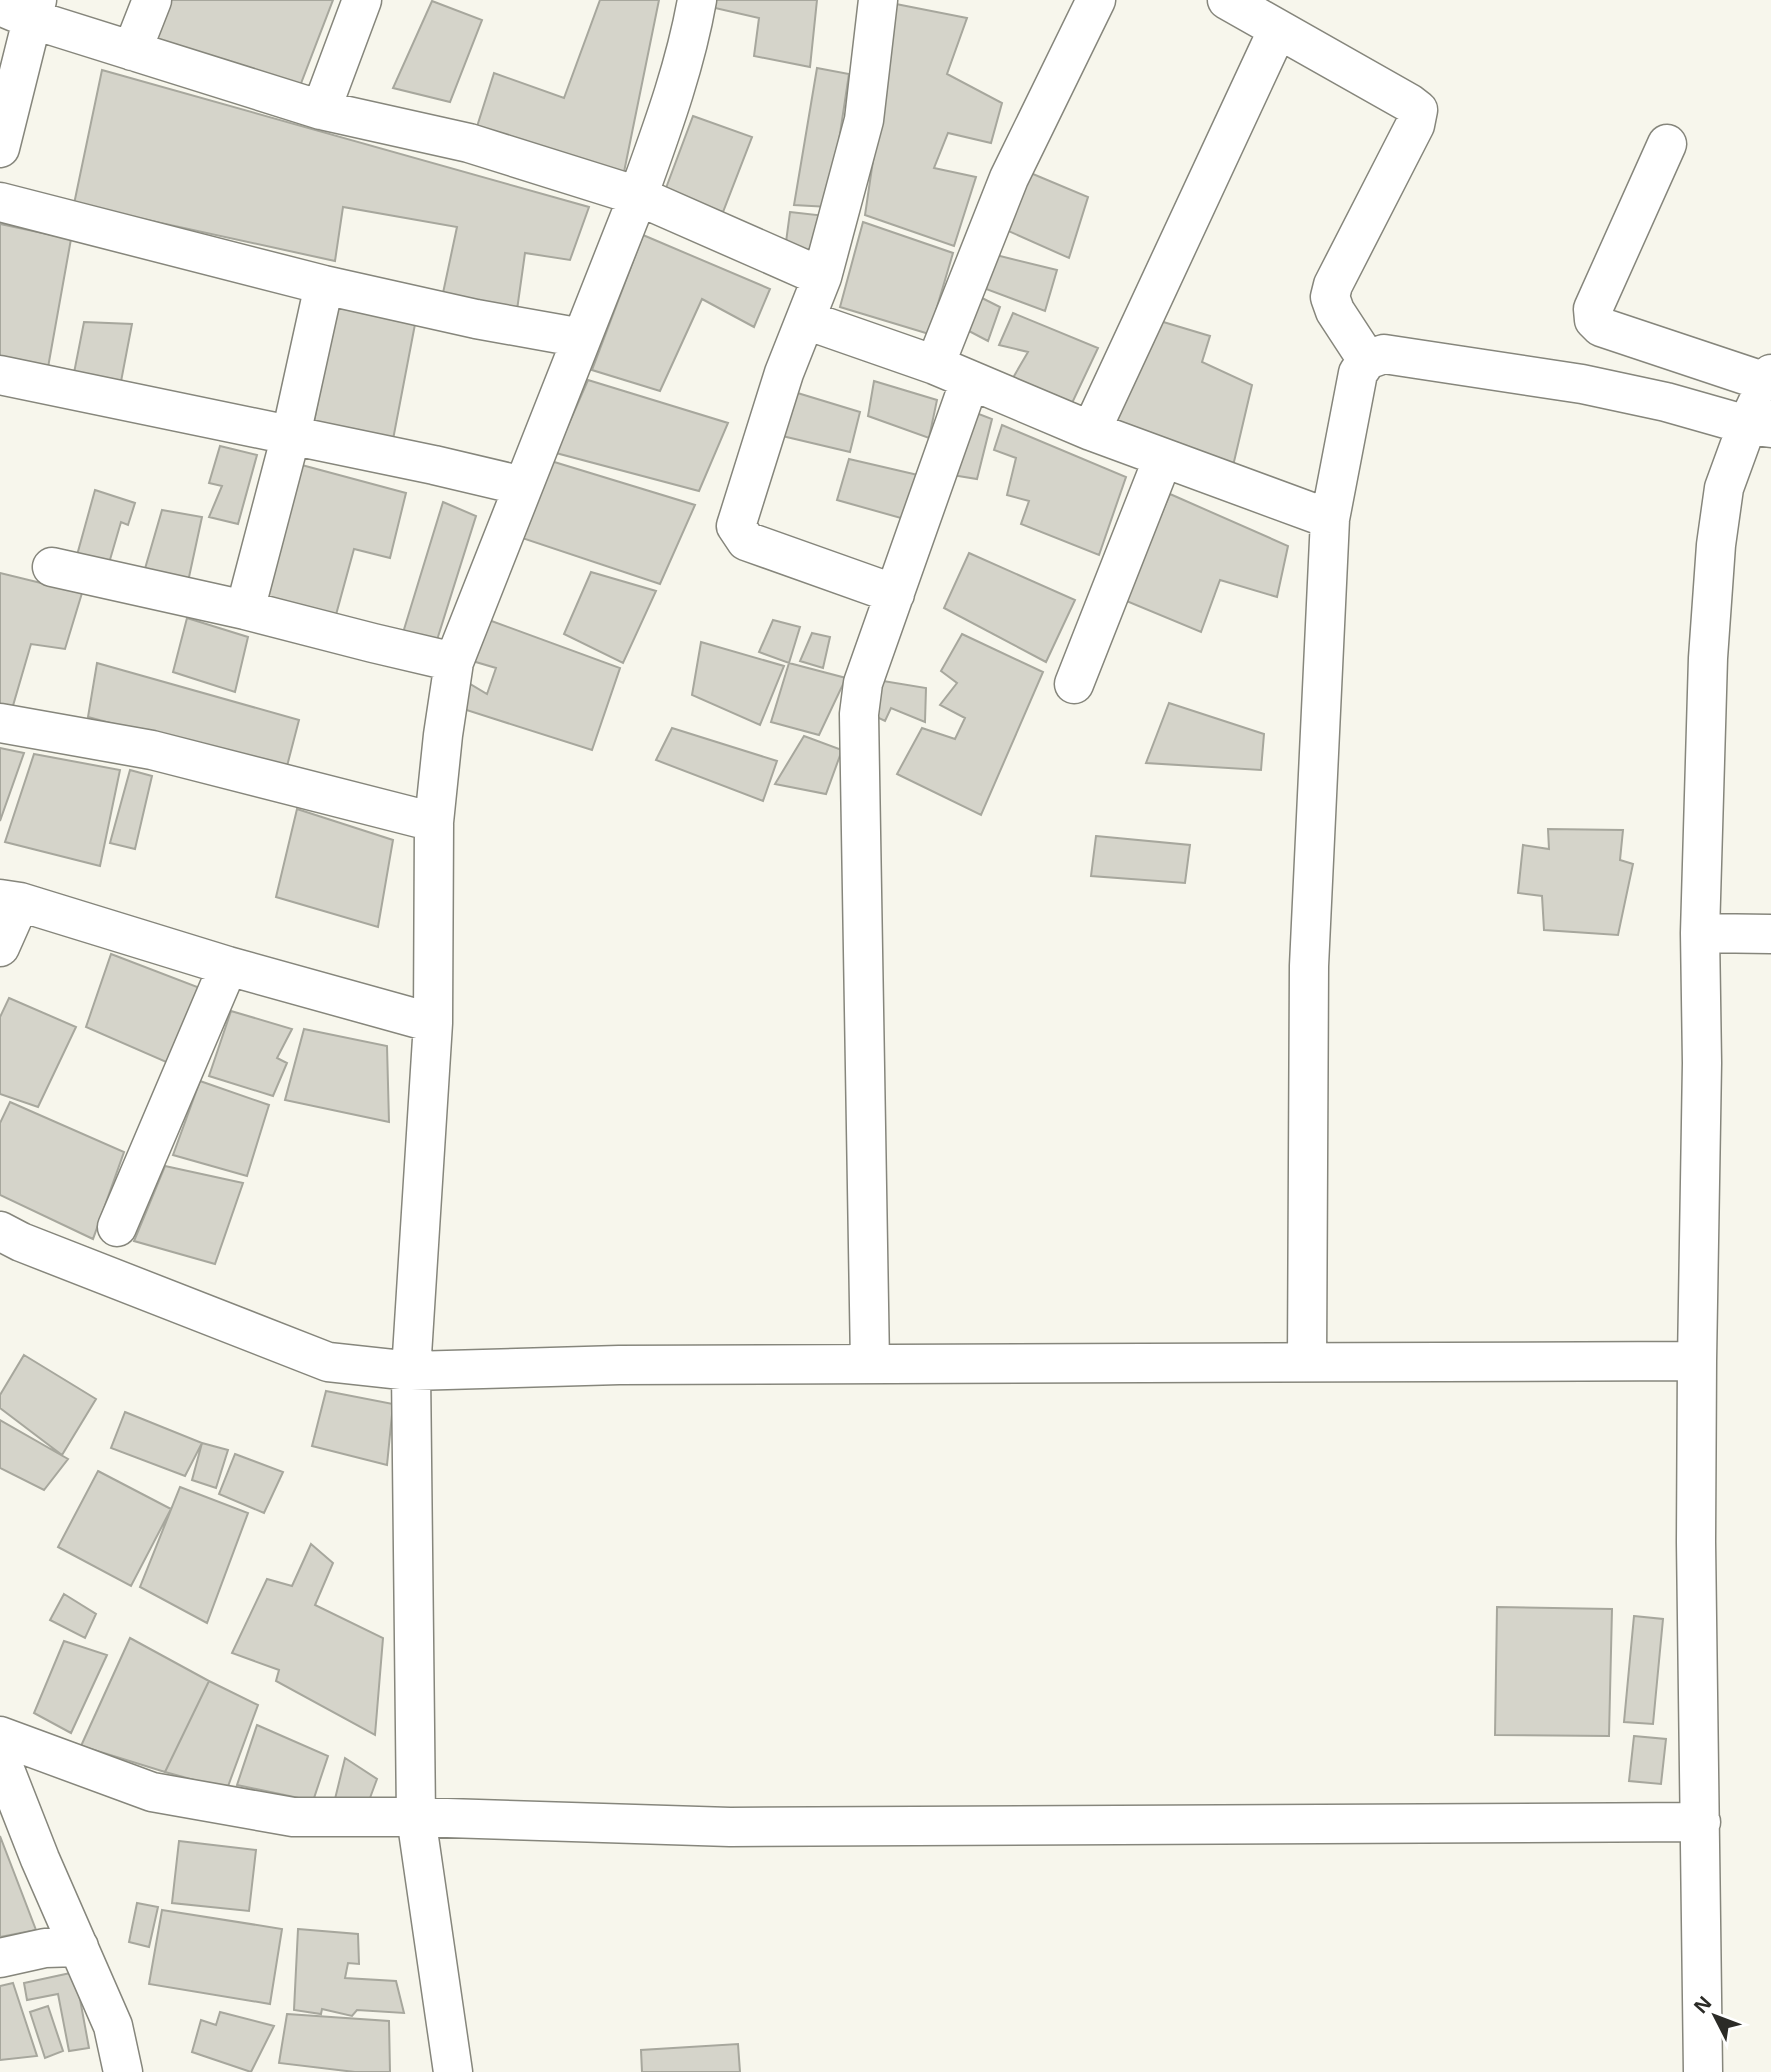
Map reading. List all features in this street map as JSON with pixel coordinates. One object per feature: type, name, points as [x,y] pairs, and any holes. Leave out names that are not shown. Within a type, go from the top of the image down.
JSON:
[{"type":"street","points":[[132,51],[152,0]]},
{"type":"street","points":[[321,110],[362,0]]},
{"type":"street","points":[[453,2072],[416,1817],[411,1371],[433,1023],[434,822],[443,735],[454,662],[666,120],[697,0]]},
{"type":"street","points":[[878,0],[864,120],[821,277],[784,373],[736,526],[746,541],[895,594]]},
{"type":"street","points":[[935,365],[1009,178],[1096,0]]},
{"type":"street","points":[[1227,0],[1418,110],[1415,125],[1333,285],[1330,297],[1335,311],[1367,360]]},
{"type":"street","points":[[0,148],[5,104],[23,8],[132,51],[321,110],[469,143],[638,196],[821,277]]},
{"type":"street","points":[[1091,431],[1278,29]]},
{"type":"street","points":[[1667,144],[1592,309],[1594,320],[1601,327],[1768,378],[1759,427],[1724,488],[1716,545],[1708,658],[1700,933],[1702,1063],[1696,1542],[1703,2072]]},
{"type":"street","points":[[0,202],[324,285],[582,338]]},
{"type":"street","points":[[245,610],[291,435],[324,285]]},
{"type":"street","points":[[806,320],[935,365],[1091,431],[1330,519]]},
{"type":"street","points":[[1307,1362],[1309,966],[1330,519],[1358,373],[1367,360],[1384,354],[1582,384],[1666,402],[1759,427]]},
{"type":"street","points":[[0,375],[523,486]]},
{"type":"street","points":[[870,1364],[859,713],[863,683],[970,380]]},
{"type":"street","points":[[1074,684],[1163,458]]},
{"type":"street","points":[[52,567],[245,610],[454,662]]},
{"type":"street","points":[[0,723],[152,750],[434,822]]},
{"type":"street","points":[[0,947],[10,900],[228,966],[433,1023]]},
{"type":"street","points":[[1700,933],[1771,934]]},
{"type":"street","points":[[117,1227],[228,966]]},
{"type":"street","points":[[0,1231],[328,1362],[411,1371],[870,1364],[1697,1362]]},
{"type":"street","points":[[0,1736],[152,1792],[293,1817],[416,1817],[730,1827],[1701,1822]]},
{"type":"street","points":[[0,1757],[40,1859],[113,2026],[123,2072]]},
{"type":"street","points":[[0,1958],[45,1948],[79,1947]]},
{"type":"building","points":[[156,0],[333,0],[295,99],[139,47]]},
{"type":"building","points":[[600,0],[659,0],[624,172],[474,136],[494,73],[564,98]]},
{"type":"building","points":[[703,0],[817,0],[810,67],[754,56],[759,18],[702,5]]},
{"type":"building","points":[[432,1],[482,20],[450,102],[393,88]]},
{"type":"building","points":[[896,4],[967,18],[947,74],[1002,103],[991,143],[948,133],[934,168],[976,177],[954,246],[865,215]]},
{"type":"building","points":[[817,68],[849,74],[829,207],[794,205]]},
{"type":"building","points":[[102,70],[589,207],[570,260],[525,253],[517,310],[443,293],[457,227],[343,207],[335,261],[74,204]]},
{"type":"building","points":[[693,116],[752,137],[723,212],[663,196]]},
{"type":"building","points":[[1021,169],[1088,197],[1069,258],[995,225]]},
{"type":"building","points":[[790,212],[826,216],[816,260],[784,257]]},
{"type":"building","points":[[863,222],[953,253],[929,334],[840,307]]},
{"type":"building","points":[[0,224],[71,239],[47,373],[0,364]]},
{"type":"building","points":[[643,235],[770,289],[754,327],[702,299],[660,391],[592,370]]},
{"type":"building","points":[[996,255],[1057,270],[1045,311],[986,289]]},
{"type":"building","points":[[980,297],[1000,307],[988,341],[967,330]]},
{"type":"building","points":[[337,302],[416,319],[391,450],[312,432]]},
{"type":"building","points":[[1013,313],[1098,348],[1065,418],[1007,388],[1028,352],[999,345]]},
{"type":"building","points":[[1150,318],[1210,336],[1202,362],[1252,385],[1233,466],[1109,429]]},
{"type":"building","points":[[84,322],[132,324],[119,392],[71,388]]},
{"type":"building","points":[[588,380],[728,423],[699,491],[556,453]]},
{"type":"building","points":[[874,381],[937,400],[929,438],[868,416]]},
{"type":"building","points":[[791,391],[860,412],[850,452],[778,435]]},
{"type":"building","points":[[971,411],[992,419],[977,479],[946,474]]},
{"type":"building","points":[[1002,425],[1126,477],[1099,555],[1021,524],[1029,501],[1007,495],[1016,458],[994,450]]},
{"type":"building","points":[[220,446],[257,455],[238,524],[209,517],[222,486],[209,483]]},
{"type":"building","points":[[849,459],[918,475],[908,520],[837,500]]},
{"type":"building","points":[[551,461],[695,505],[660,584],[519,537]]},
{"type":"building","points":[[298,464],[406,493],[390,558],[354,549],[334,622],[262,604]]},
{"type":"building","points":[[95,490],[135,503],[128,525],[121,522],[107,570],[74,566]]},
{"type":"building","points":[[1170,494],[1288,546],[1277,597],[1220,580],[1201,632],[1124,600]]},
{"type":"building","points":[[443,502],[476,516],[436,643],[402,636]]},
{"type":"building","points":[[162,510],[202,517],[186,591],[142,579]]},
{"type":"building","points":[[969,553],[1075,600],[1046,662],[944,608]]},
{"type":"building","points":[[591,572],[656,591],[623,663],[564,634]]},
{"type":"building","points":[[0,573],[82,593],[65,649],[31,644],[12,709],[0,707]]},
{"type":"building","points":[[187,618],[248,637],[235,692],[173,672]]},
{"type":"building","points":[[486,619],[620,668],[592,750],[457,707],[470,684],[487,694],[496,668],[469,660]]},
{"type":"building","points":[[773,620],[800,627],[789,663],[759,652]]},
{"type":"building","points":[[812,633],[830,637],[823,668],[800,661]]},
{"type":"building","points":[[962,634],[1043,672],[981,815],[897,774],[922,728],[955,739],[965,718],[940,705],[957,683],[941,671]]},
{"type":"building","points":[[701,642],[784,666],[760,725],[692,695]]},
{"type":"building","points":[[97,663],[299,720],[286,770],[88,717]]},
{"type":"building","points":[[789,663],[846,678],[819,735],[771,722]]},
{"type":"building","points":[[871,679],[926,688],[925,722],[891,708],[885,721],[866,712]]},
{"type":"building","points":[[1169,703],[1264,734],[1261,770],[1146,763]]},
{"type":"building","points":[[672,728],[777,761],[763,801],[656,760]]},
{"type":"building","points":[[804,736],[842,750],[826,794],[775,784]]},
{"type":"building","points":[[0,748],[24,753],[0,821]]},
{"type":"building","points":[[34,754],[120,770],[100,866],[5,842]]},
{"type":"building","points":[[130,770],[152,776],[135,849],[110,843]]},
{"type":"building","points":[[297,809],[393,840],[378,927],[276,897]]},
{"type":"building","points":[[1548,829],[1623,830],[1620,860],[1633,864],[1618,935],[1544,930],[1542,896],[1518,893],[1523,845],[1549,849]]},
{"type":"building","points":[[1096,836],[1190,845],[1185,883],[1091,876]]},
{"type":"building","points":[[111,954],[200,988],[173,1065],[86,1027]]},
{"type":"building","points":[[9,998],[76,1027],[38,1107],[0,1094],[0,1017]]},
{"type":"building","points":[[231,1011],[292,1029],[277,1058],[287,1063],[273,1096],[209,1076]]},
{"type":"building","points":[[304,1029],[387,1046],[389,1122],[285,1100]]},
{"type":"building","points":[[200,1081],[269,1105],[247,1176],[173,1155]]},
{"type":"building","points":[[10,1102],[124,1152],[93,1239],[0,1195],[0,1123]]},
{"type":"building","points":[[165,1166],[243,1183],[215,1264],[134,1241]]},
{"type":"building","points":[[24,1355],[96,1399],[62,1455],[0,1408],[0,1395]]},
{"type":"building","points":[[326,1391],[393,1404],[387,1465],[312,1446]]},
{"type":"building","points":[[125,1412],[202,1443],[185,1476],[111,1448]]},
{"type":"building","points":[[0,1420],[68,1459],[44,1490],[0,1468]]},
{"type":"building","points":[[202,1443],[228,1450],[216,1488],[192,1480]]},
{"type":"building","points":[[235,1454],[283,1472],[264,1513],[219,1494]]},
{"type":"building","points":[[98,1471],[171,1509],[131,1586],[58,1547]]},
{"type":"building","points":[[180,1487],[248,1513],[207,1623],[140,1587]]},
{"type":"building","points":[[311,1544],[333,1563],[315,1605],[383,1638],[375,1735],[276,1681],[279,1670],[232,1653],[267,1579],[292,1586]]},
{"type":"building","points":[[64,1594],[96,1614],[85,1638],[50,1620]]},
{"type":"building","points":[[1497,1607],[1612,1609],[1609,1736],[1495,1735]]},
{"type":"building","points":[[1634,1616],[1663,1619],[1653,1724],[1624,1722]]},
{"type":"building","points":[[130,1638],[209,1681],[165,1772],[81,1746]]},
{"type":"building","points":[[64,1641],[107,1655],[71,1733],[34,1713]]},
{"type":"building","points":[[209,1681],[258,1705],[227,1789],[165,1772]]},
{"type":"building","points":[[257,1725],[328,1756],[313,1801],[237,1785]]},
{"type":"building","points":[[1634,1736],[1666,1739],[1661,1784],[1629,1781]]},
{"type":"building","points":[[345,1758],[377,1779],[367,1806],[334,1803]]},
{"type":"building","points":[[0,1836],[36,1930],[0,1937]]},
{"type":"building","points":[[179,1841],[256,1850],[249,1911],[172,1903]]},
{"type":"building","points":[[137,1903],[158,1907],[149,1947],[129,1942]]},
{"type":"building","points":[[162,1910],[282,1929],[270,2004],[149,1984]]},
{"type":"building","points":[[298,1929],[358,1934],[359,1964],[348,1963],[345,1978],[396,1981],[404,2013],[357,2010],[352,2016],[322,2009],[321,2014],[294,2010]]},
{"type":"building","points":[[75,1972],[89,2048],[69,2051],[58,1994],[27,2000],[24,1983]]},
{"type":"building","points":[[13,1983],[37,2056],[0,2060],[0,1986]]},
{"type":"building","points":[[48,2006],[63,2051],[45,2058],[30,2012]]},
{"type":"building","points":[[220,2012],[274,2026],[251,2072],[192,2052],[201,2020],[216,2025]]},
{"type":"building","points":[[287,2014],[389,2021],[390,2072],[355,2072],[279,2063]]},
{"type":"building","points":[[738,2044],[740,2072],[642,2072],[641,2050]]}]
